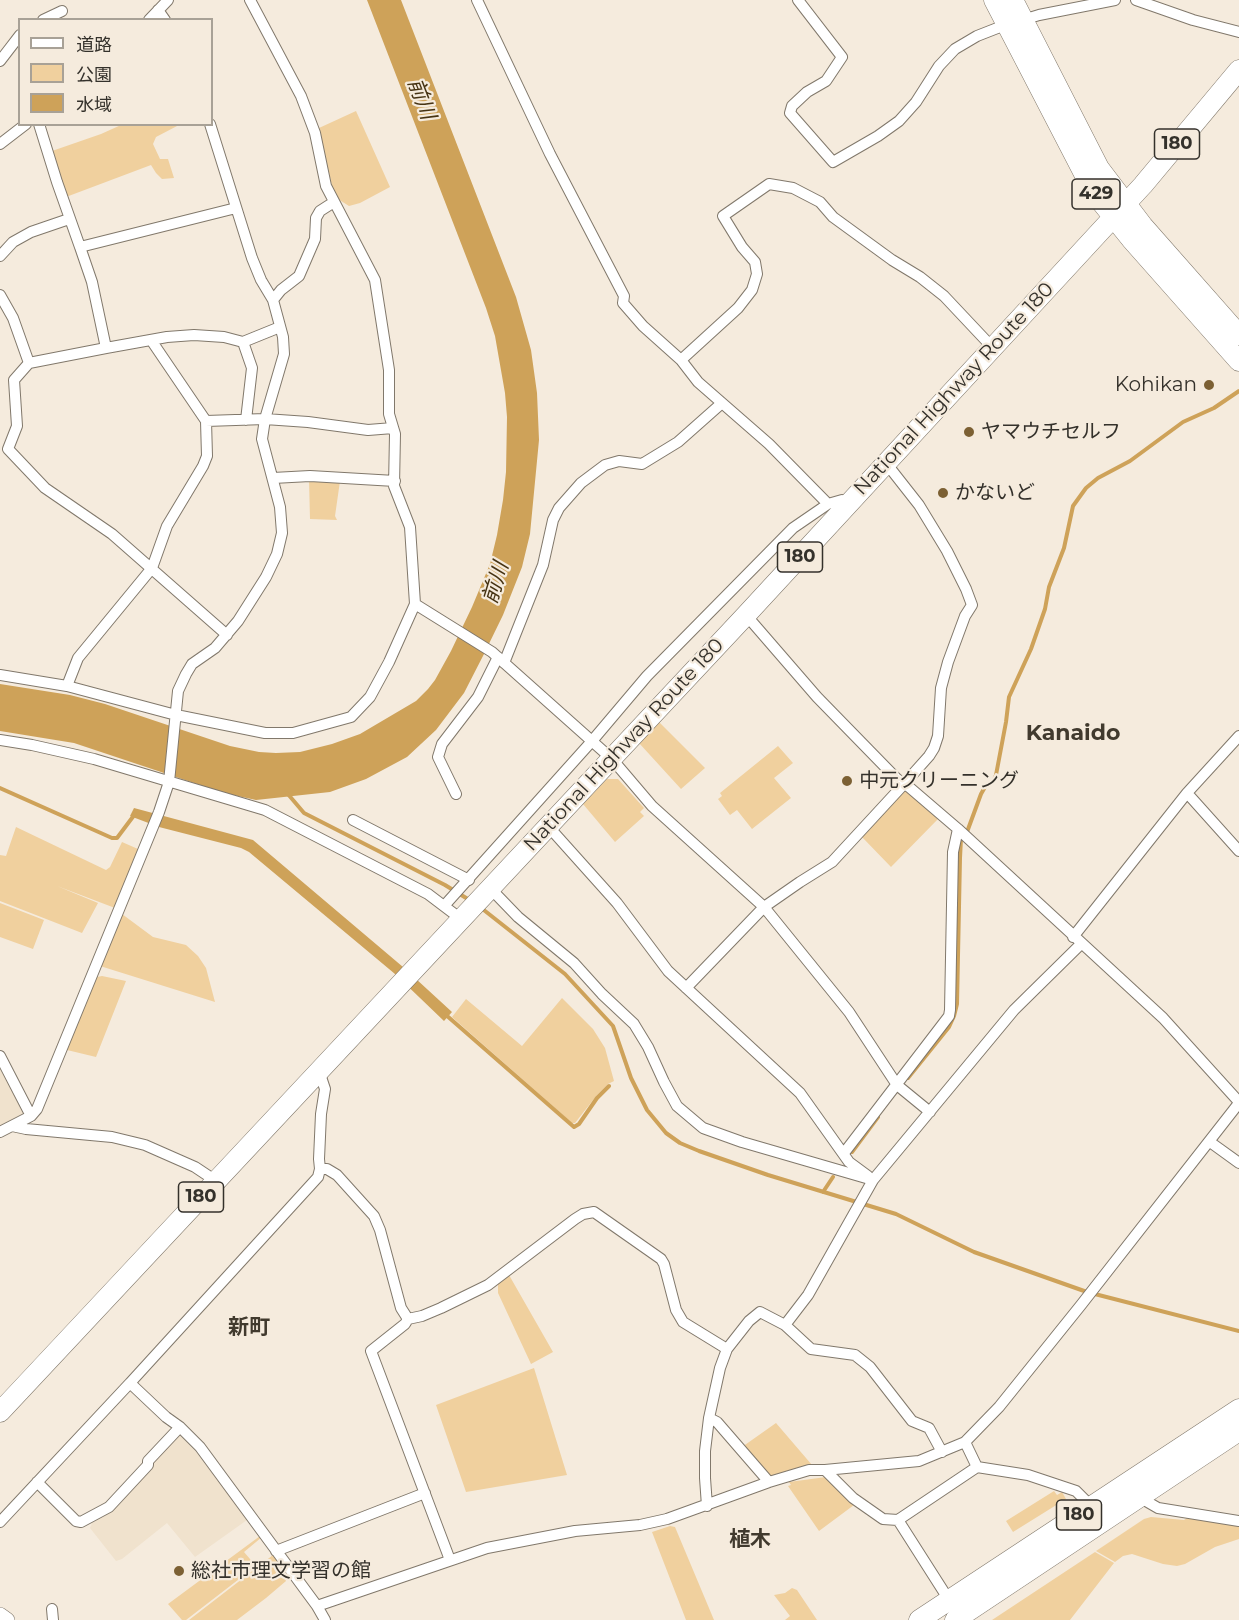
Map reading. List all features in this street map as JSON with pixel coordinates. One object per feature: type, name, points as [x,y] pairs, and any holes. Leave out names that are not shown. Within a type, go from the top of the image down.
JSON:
[{"type":"highway","name":"429","points":[[994,0],[1015,22],[1094,193],[1143,226],[1239,335]]},
{"type":"highway","name":"429","points":[[1013,0],[1015,22]]},
{"type":"highway","name":"National Highway Route 180","points":[[0,1412],[612,759],[1120,210],[1239,70]]},
{"type":"highway","name":"429","points":[[1120,210],[1131,238],[1239,361]]},
{"type":"highway","name":"180","points":[[953,1620],[1127,1498],[1239,1409]]},
{"type":"highway","name":"180","points":[[919,1620],[1092,1507],[1127,1498],[1239,1431]]},
{"type":"street","points":[[151,18],[168,0]]},
{"type":"street","points":[[0,675],[67,686],[176,718],[265,733],[293,733],[351,717],[370,697],[389,662],[415,604],[410,527],[394,486],[395,434],[389,414],[389,370],[375,280],[326,186],[315,133],[301,96],[250,0]]},
{"type":"street","points":[[477,0],[550,154],[624,296],[623,303],[643,326],[681,360],[698,382],[770,444],[828,504]]},
{"type":"street","points":[[798,0],[842,57],[826,81],[807,92],[792,106],[790,113],[833,162],[899,121],[916,102],[939,66],[955,50],[977,36],[1067,4],[1114,0]]},
{"type":"street","points":[[1136,0],[1193,20],[1239,32]]},
{"type":"street","points":[[158,10],[164,18]]},
{"type":"street","points":[[47,18],[62,11]]},
{"type":"street","points":[[0,61],[18,38]]},
{"type":"street","points":[[0,144],[23,126]]},
{"type":"street","points":[[40,126],[92,282],[106,348]]},
{"type":"street","points":[[0,1132],[31,1116],[37,1109],[159,812],[169,780],[178,691],[186,674],[192,664],[214,648],[238,621],[267,577],[277,554],[282,533],[280,507],[262,439],[265,419],[284,354],[280,327],[273,300],[261,280],[236,208],[211,126]]},
{"type":"street","points":[[681,360],[738,308],[752,290],[757,274],[755,262],[742,247],[723,216],[770,184],[793,188],[820,202],[833,217],[944,296],[992,347]]},
{"type":"street","points":[[273,300],[281,290],[299,276],[315,239],[316,218],[320,211],[334,202]]},
{"type":"street","points":[[80,247],[236,208]]},
{"type":"street","points":[[0,256],[13,242],[31,232],[69,219]]},
{"type":"street","points":[[0,295],[13,318],[29,363]]},
{"type":"street","points":[[0,457],[9,448],[17,426],[14,380],[29,363],[167,337],[194,335],[224,337],[243,342],[280,327]]},
{"type":"street","points":[[67,686],[78,658],[152,568],[167,525],[207,456],[206,421],[151,340]]},
{"type":"street","points":[[243,342],[252,368],[246,420]]},
{"type":"street","points":[[456,794],[438,757],[442,744],[478,697],[498,658],[543,565],[553,520],[559,508],[581,483],[604,465],[619,461],[642,464],[678,442],[722,403]]},
{"type":"street","points":[[206,421],[265,419],[368,430],[393,428]]},
{"type":"street","points":[[9,448],[45,488],[112,534],[227,635]]},
{"type":"street","points":[[686,988],[764,907],[832,862],[934,748],[938,736],[941,687],[945,670],[965,616],[972,605],[947,550],[920,505],[886,463]]},
{"type":"street","points":[[273,478],[310,476],[395,481]]},
{"type":"street","points":[[446,904],[647,676],[793,528],[828,504],[842,500],[849,503]]},
{"type":"street","points":[[415,604],[458,629],[498,658],[612,759],[652,806],[764,907],[849,1012],[900,1087],[930,1112]]},
{"type":"street","points":[[317,1606],[487,1548],[575,1531],[640,1526],[707,1506],[808,1470],[919,1461],[965,1442],[999,1407],[1082,1305],[1239,1102],[1163,1018],[962,833],[897,779],[843,724],[746,615]]},
{"type":"street","points":[[785,1325],[808,1296],[872,1183],[1014,1010],[1077,940],[1186,793],[1239,736]]},
{"type":"street","points":[[0,740],[94,759],[265,810],[428,894],[463,916]]},
{"type":"street","points":[[1186,793],[1239,851]]},
{"type":"street","points":[[353,820],[467,881]]},
{"type":"street","points":[[548,826],[617,903],[668,971],[800,1093],[849,1162],[872,1183]]},
{"type":"street","points":[[844,1153],[900,1087],[946,1021],[950,1010],[952,852],[962,833]]},
{"type":"street","points":[[487,891],[574,963],[634,1024],[677,1106],[703,1128],[872,1183]]},
{"type":"street","points":[[0,1056],[31,1116]]},
{"type":"street","points":[[0,1522],[318,1177],[321,1114],[325,1089],[319,1071]]},
{"type":"street","points":[[12,1126],[112,1137],[145,1145],[195,1167],[216,1181]]},
{"type":"street","points":[[1210,1142],[1239,1163]]},
{"type":"street","points":[[320,1169],[327,1169],[337,1175],[374,1216],[380,1230],[401,1308],[408,1319]]},
{"type":"street","points":[[450,1560],[371,1351],[405,1324],[408,1319],[441,1308],[488,1285],[575,1219],[583,1214],[594,1212],[657,1254],[664,1264],[676,1310],[683,1322],[727,1349]]},
{"type":"street","points":[[707,1506],[705,1451],[709,1418],[720,1368],[727,1349],[749,1321],[760,1312],[785,1325],[811,1349],[855,1355],[870,1367],[912,1421],[929,1428],[942,1452]]},
{"type":"street","points":[[130,1383],[200,1447],[325,1620]]},
{"type":"street","points":[[709,1418],[717,1422],[769,1482]]},
{"type":"street","points":[[38,1482],[76,1521],[81,1522],[109,1507],[180,1427]]},
{"type":"street","points":[[965,1442],[977,1467]]},
{"type":"street","points":[[825,1470],[853,1498],[883,1519],[898,1520],[977,1467],[1028,1475],[1076,1491],[1092,1507]]},
{"type":"street","points":[[276,1551],[424,1493]]},
{"type":"street","points":[[1127,1498],[1158,1508],[1239,1521]]},
{"type":"street","points":[[898,1520],[950,1600],[953,1620]]},
{"type":"street","points":[[0,1615],[7,1620]]},
{"type":"shaded area","points":[[0,1067],[24,1113],[0,1126]]},
{"type":"shaded area","points":[[177,1432],[197,1453],[247,1520],[195,1557],[167,1523],[122,1559],[116,1561],[90,1528],[92,1523],[108,1514],[154,1464],[151,1461]]},
{"type":"green space","points":[[356,111],[390,187],[360,203],[349,206],[338,199],[332,186],[319,128]]},
{"type":"green space","points":[[119,126],[177,126],[156,137],[153,144],[160,159],[168,159],[174,178],[162,179],[151,165],[66,197],[52,151]]},
{"type":"green space","points":[[309,479],[340,481],[335,516],[337,520],[310,519]]},
{"type":"green space","points":[[659,722],[705,768],[681,789],[639,743]]},
{"type":"green space","points":[[778,746],[793,763],[774,778],[791,798],[752,829],[737,810],[730,815],[718,799],[722,796],[720,793]]},
{"type":"green space","points":[[607,779],[618,779],[644,808],[640,812],[644,816],[615,842],[583,804]]},
{"type":"green space","points":[[906,790],[938,819],[891,867],[862,837]]},
{"type":"green space","points":[[16,827],[106,870],[110,867],[122,842],[138,849],[115,908],[57,886],[98,903],[82,933],[0,901],[0,855],[6,856]]},
{"type":"green space","points":[[0,903],[44,920],[33,949],[0,937]]},
{"type":"green space","points":[[122,914],[153,937],[186,945],[198,956],[206,968],[215,1002],[100,966]]},
{"type":"green space","points":[[97,977],[126,981],[96,1057],[67,1050]]},
{"type":"green space","points":[[562,998],[593,1029],[605,1048],[614,1081],[597,1095],[575,1123],[572,1123],[452,1017],[466,999],[522,1046]]},
{"type":"green space","points":[[509,1275],[553,1352],[531,1364],[498,1293],[498,1284]]},
{"type":"green space","points":[[534,1368],[567,1475],[466,1492],[436,1405]]},
{"type":"green space","points":[[776,1423],[812,1465],[769,1478],[742,1447]]},
{"type":"green space","points":[[826,1477],[854,1505],[819,1531],[788,1486],[791,1485],[789,1482]]},
{"type":"green space","points":[[1054,1491],[1057,1495],[1062,1492],[1066,1499],[1013,1532],[1006,1521]]},
{"type":"green space","points":[[1151,1517],[1184,1520],[1187,1518],[1239,1526],[1239,1539],[1215,1547],[1177,1566],[1132,1554],[1123,1556],[1115,1562],[1096,1551],[1144,1519]]},
{"type":"green space","points":[[670,1526],[675,1527],[714,1620],[686,1620],[652,1532]]},
{"type":"green space","points":[[260,1536],[262,1537],[244,1552],[256,1566],[186,1620],[182,1620],[168,1604]]},
{"type":"green space","points":[[1095,1552],[1114,1563],[1070,1620],[992,1620]]},
{"type":"green space","points":[[273,1555],[287,1575],[284,1577],[286,1581],[266,1598],[237,1620],[189,1620]]},
{"type":"green space","points":[[792,1588],[797,1590],[817,1620],[785,1620],[790,1616],[774,1595],[785,1593]]},
{"type":"water","name":"前川","points":[[367,0],[401,0],[516,297],[531,350],[537,393],[539,440],[530,534],[522,567],[503,615],[484,654],[464,693],[436,730],[407,757],[366,779],[330,792],[256,800],[224,793],[74,743],[0,731],[0,684],[70,695],[105,704],[230,746],[259,752],[300,752],[360,734],[416,701],[435,680],[451,651],[490,564],[497,535],[506,472],[505,393],[495,336],[486,308]]},
{"type":"water","points":[[134,808],[253,840],[403,967],[452,1012],[444,1021],[395,974],[249,852],[159,827],[130,816]]},
{"type":"waterway","points":[[908,1078],[949,1027],[954,1016],[957,1004],[961,838],[967,832],[981,794],[996,775],[1009,697],[1031,649],[1045,609],[1049,587],[1064,548],[1073,506],[1086,488],[1098,478],[1130,461],[1183,422],[1214,408],[1239,391]]},
{"type":"waterway","points":[[0,788],[112,838],[117,838],[135,814]]},
{"type":"waterway","points":[[287,793],[304,813],[445,885],[471,901]]},
{"type":"waterway","points":[[480,907],[565,974],[613,1026],[631,1078],[647,1110],[666,1133],[680,1143],[768,1175],[896,1214],[974,1252],[1087,1292],[1239,1331]]},
{"type":"waterway","points":[[446,1015],[574,1127],[579,1124],[597,1098],[609,1086]]},
{"type":"waterway","points":[[852,1152],[878,1117]]},
{"type":"waterway","points":[[823,1192],[833,1177]]},
{"type":"place","name":"Kohikan","points":[[1209,385]]},
{"type":"place","name":"ヤマウチセルフ","points":[[969,432]]},
{"type":"place","name":"かないど","points":[[943,493]]},
{"type":"place","name":"中元クリーニング","points":[[847,781]]},
{"type":"place","name":"総社市理文学習の館","points":[[179,1571]]},
{"type":"district","name":"Kanaido","points":[[1073,734]]},
{"type":"district","name":"新町","points":[[249,1328]]},
{"type":"district","name":"植木","points":[[750,1540]]}]
